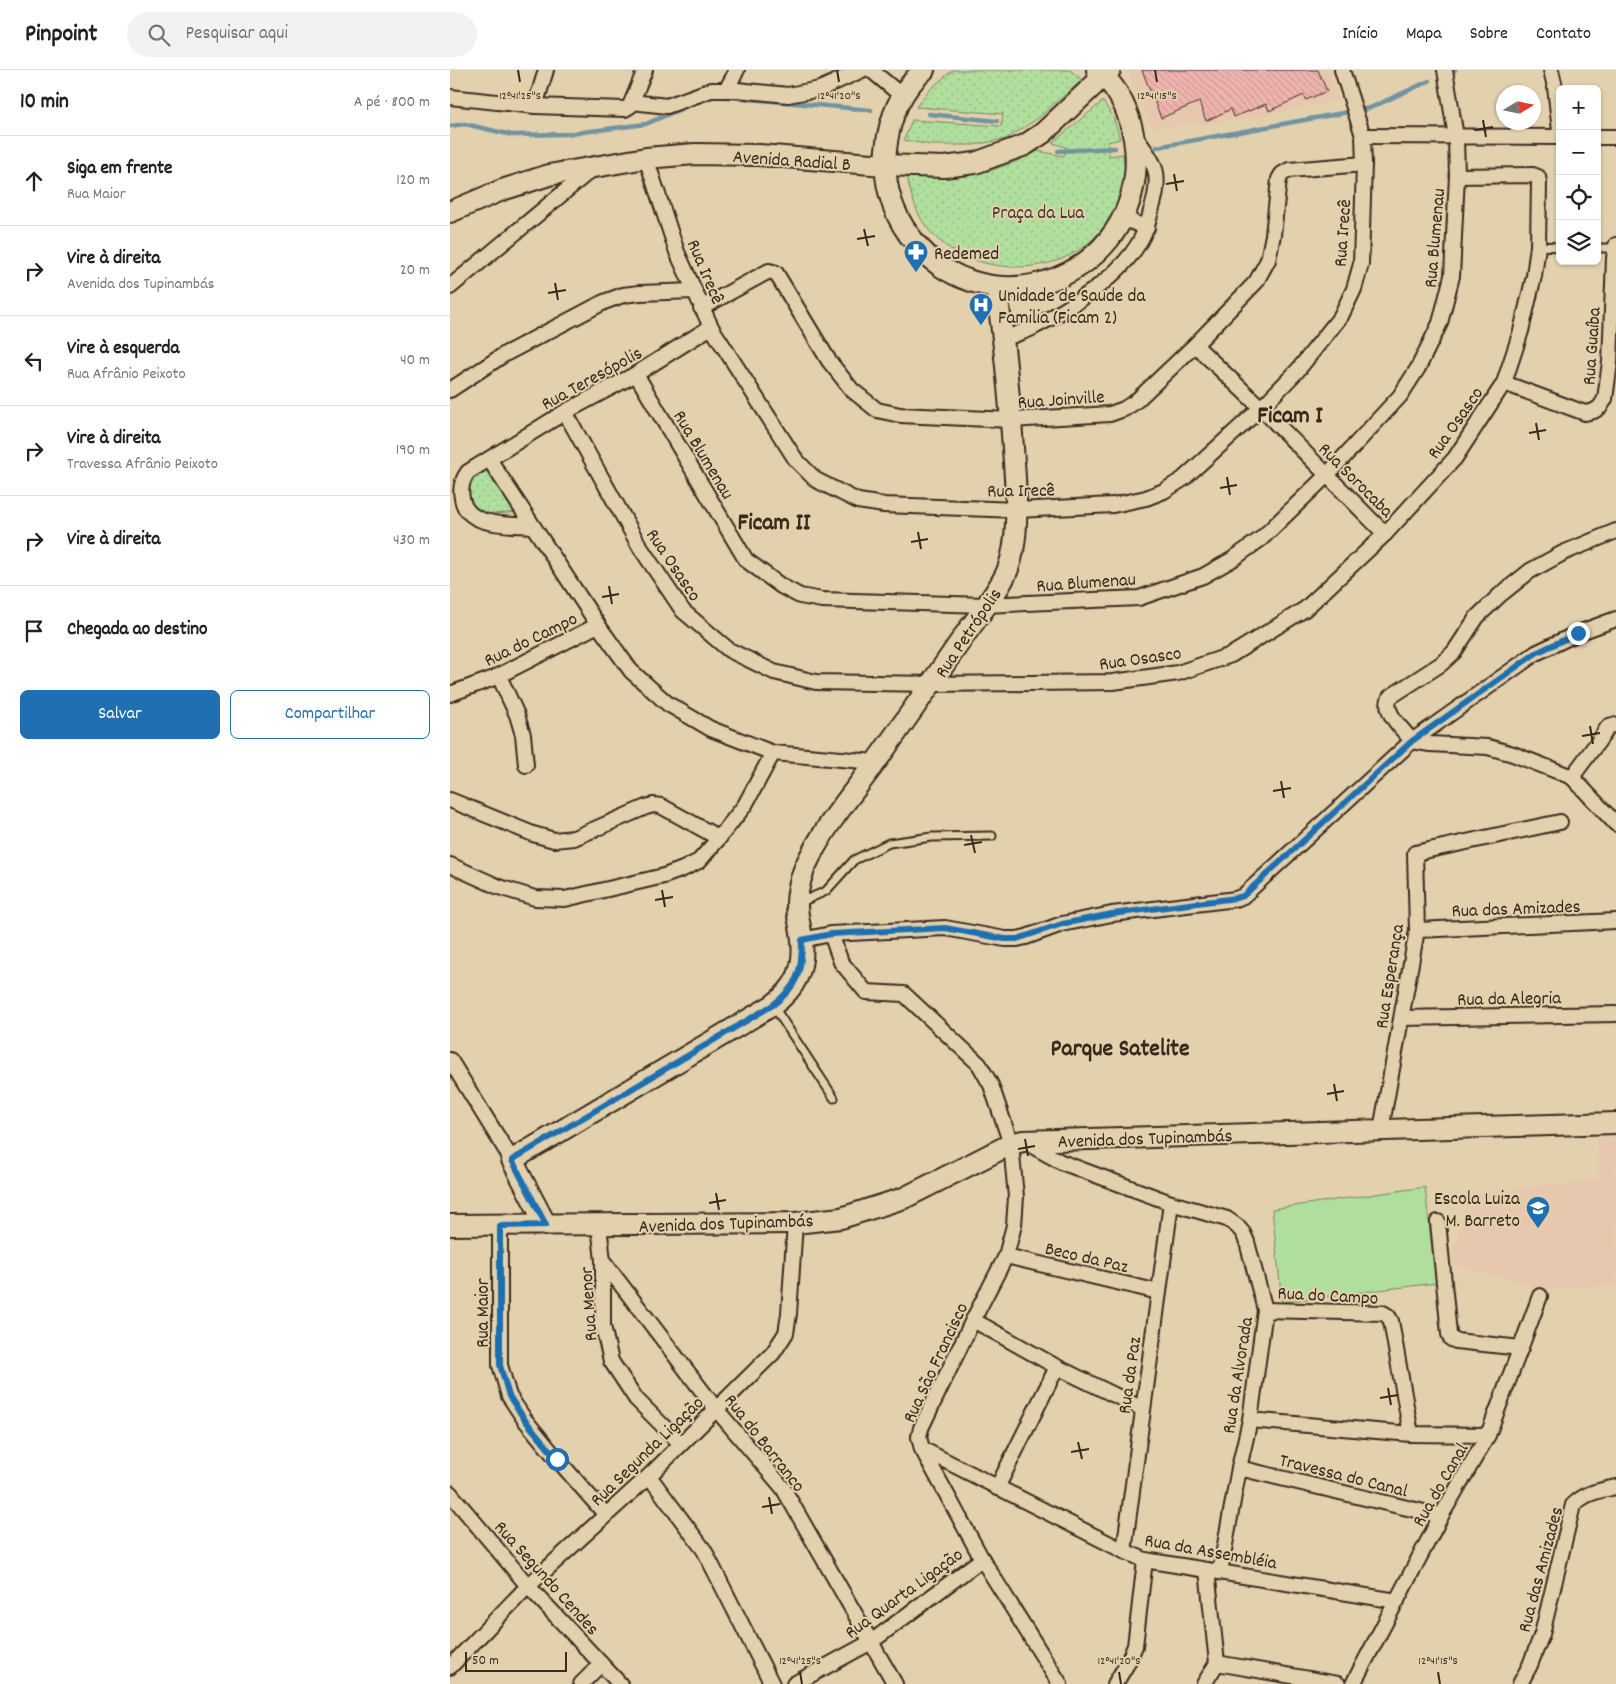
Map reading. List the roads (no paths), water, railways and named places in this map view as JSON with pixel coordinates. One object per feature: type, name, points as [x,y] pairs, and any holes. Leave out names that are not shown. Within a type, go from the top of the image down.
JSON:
[{"type":"street","points":[[535,106],[546,70]]},
{"type":"street","points":[[450,97],[535,106],[625,110],[631,104],[645,70]]},
{"type":"street","points":[[726,90],[737,70]]},
{"type":"street","points":[[631,104],[667,106],[711,90],[788,95],[820,89],[862,70]]},
{"type":"street","points":[[871,70],[902,96]]},
{"type":"street","points":[[924,70],[902,96],[888,128],[884,165],[889,194],[900,222],[918,247],[940,266],[967,280],[996,287],[1027,287],[1056,279],[1070,272],[1083,264],[1106,244],[1123,218],[1133,191],[1136,162],[1134,133]]},
{"type":"street","name":"Rua Irecê","points":[[646,158],[678,252],[701,308],[711,327],[796,460],[816,480],[858,501],[884,505],[1017,510],[1113,505],[1146,498],[1164,491],[1183,479],[1261,408],[1298,370],[1341,316],[1354,289],[1361,264],[1364,164],[1363,136],[1342,70]]},
{"type":"street","name":"Rua Blumenau","points":[[636,374],[746,560],[781,586],[800,596],[822,600],[985,606],[1139,598],[1203,576],[1233,560],[1262,538],[1327,474],[1400,396],[1418,368],[1440,323],[1452,276],[1457,176],[1456,137],[1445,70]]},
{"type":"street","points":[[1551,70],[1560,130]]},
{"type":"street","points":[[1004,339],[1031,329],[1060,313],[1105,281],[1127,260],[1141,241],[1146,228],[1156,186],[1156,172],[1151,160],[1134,133],[1117,93],[1104,72]]},
{"type":"street","name":"Avenida Radial B","points":[[450,212],[502,190],[549,175],[646,158],[695,154],[759,155],[884,165],[944,166],[975,163],[1017,148],[1043,133],[1104,72]]},
{"type":"street","points":[[1363,136],[1556,137]]},
{"type":"street","points":[[1601,137],[1616,137]]},
{"type":"street","name":"Rua Joinville","points":[[701,308],[769,272],[776,272],[829,361],[852,390],[877,410],[900,415],[1011,420],[1110,414],[1124,409],[1135,402],[1195,345],[1256,282],[1268,260],[1274,235],[1279,179],[1282,174],[1289,170],[1364,164]]},
{"type":"street","points":[[450,287],[594,166]]},
{"type":"street","name":"Rua Osasco","points":[[565,412],[640,548],[683,611],[729,650],[774,672],[816,682],[931,684],[1113,682],[1178,674],[1231,655],[1305,609],[1385,534],[1454,458],[1504,383],[1521,331],[1534,276],[1538,246],[1540,182],[1538,177],[1533,174],[1457,176]]},
{"type":"street","points":[[549,175],[552,192],[550,204]]},
{"type":"street","points":[[1123,218],[1146,228]]},
{"type":"street","name":"Rua Guaíba","points":[[1504,383],[1585,413],[1594,412],[1600,407],[1605,399],[1610,362],[1615,246]]},
{"type":"street","name":"Rua Petrópolis","points":[[512,1160],[773,1005],[792,988],[798,976],[802,960],[802,940],[796,904],[800,883],[810,856],[826,828],[931,684],[1008,570],[1012,556],[1017,510],[1004,339],[996,287]]},
{"type":"street","points":[[450,390],[505,354],[604,302],[623,295],[694,291]]},
{"type":"street","name":"Rua Teresópolis","points":[[533,526],[482,521],[466,510],[461,497],[463,481],[468,472],[565,412],[636,374],[711,327]]},
{"type":"street","name":"Rua Sorocaba","points":[[1195,345],[1261,408],[1385,534]]},
{"type":"street","points":[[489,459],[598,625],[631,671],[668,704],[711,729],[773,753],[875,762]]},
{"type":"street","points":[[1616,532],[1563,553],[1530,571],[1500,595],[1477,617],[1454,652],[1441,664],[1388,700],[1389,712],[1412,741],[1488,748],[1513,754],[1572,777],[1616,824]]},
{"type":"street","points":[[802,940],[831,934],[945,928],[1005,939],[1017,939],[1062,924],[1112,914],[1243,896],[1412,741],[1536,653],[1616,618]]},
{"type":"street","name":"Rua do Campo","points":[[450,694],[499,676],[598,625]]},
{"type":"street","points":[[499,676],[517,715],[523,735],[526,765]]},
{"type":"street","points":[[1572,777],[1603,735],[1606,728],[1616,725]]},
{"type":"street","points":[[450,865],[499,887],[535,898],[564,900],[617,888],[683,869],[699,860],[745,805],[773,753]]},
{"type":"street","points":[[450,800],[533,834],[554,840],[574,838],[654,805],[661,806],[719,838]]},
{"type":"street","name":"Rua Esperança","points":[[1381,1130],[1417,930],[1415,853],[1560,822]]},
{"type":"street","name":"Rua das Amizades","points":[[1417,930],[1616,921]]},
{"type":"street","points":[[831,934],[841,962],[866,992],[904,994],[979,1064],[991,1085],[1017,1143]]},
{"type":"street","name":"Rua da Alegria","points":[[1402,1018],[1616,1014]]},
{"type":"street","points":[[450,1060],[512,1160],[546,1225]]},
{"type":"street","name":"Avenida dos Tupinambás","points":[[450,1225],[795,1223],[841,1218],[895,1201],[1017,1143],[1051,1140],[1616,1123]]},
{"type":"street","points":[[1051,1140],[1061,1162]]},
{"type":"street","name":"Rua da Alvorada","points":[[1017,1143],[1171,1204],[1227,1219],[1237,1226],[1247,1242],[1265,1310],[1250,1420],[1214,1571],[1217,1663]]},
{"type":"street","name":"Rua São Francisco","points":[[1017,1143],[1014,1225],[1006,1256],[921,1428],[919,1437],[922,1448],[982,1559],[1060,1684]]},
{"type":"street","name":"Rua da Paz","points":[[1124,1551],[1171,1204]]},
{"type":"street","points":[[1438,1222],[1451,1339],[1521,1348]]},
{"type":"street","name":"Rua Segunda Ligação","points":[[450,1668],[528,1586],[649,1476],[773,1353],[786,1333],[790,1314],[795,1223]]},
{"type":"street","name":"Rua Menor","points":[[599,1225],[603,1261],[604,1326],[611,1361],[636,1399],[681,1444]]},
{"type":"street","name":"Rua Maior","points":[[500,1226],[500,1365],[509,1396],[525,1420],[606,1515]]},
{"type":"street","name":"Beco da Paz","points":[[1006,1256],[1159,1292]]},
{"type":"street","name":"Rua do Barranco","points":[[603,1261],[716,1409],[784,1488],[895,1684]]},
{"type":"street","name":"Rua do Canal","points":[[1353,1684],[1441,1516],[1488,1435],[1540,1296]]},
{"type":"street","name":"Rua do Campo","points":[[1265,1310],[1383,1313],[1388,1316],[1391,1321],[1411,1434]]},
{"type":"street","points":[[973,1320],[1057,1367],[1143,1409]]},
{"type":"street","points":[[997,1488],[1057,1367]]},
{"type":"street","points":[[1250,1420],[1411,1434],[1488,1435]]},
{"type":"street","name":"Rua da Assembléia","points":[[922,1448],[997,1488],[1145,1560],[1397,1601]]},
{"type":"street","name":"Travessa do Canal","points":[[1239,1468],[1441,1516]]},
{"type":"street","points":[[649,1476],[704,1550],[772,1684]]},
{"type":"street","name":"Rua das Amizades","points":[[1520,1684],[1530,1665],[1542,1634],[1573,1505],[1582,1497],[1616,1487]]},
{"type":"street","name":"Rua Segundo Cendes","points":[[450,1493],[528,1586],[620,1684]]},
{"type":"street","name":"Rua Quarta Ligação","points":[[794,1684],[870,1642],[982,1559]]},
{"type":"street","points":[[1115,1684],[1128,1664],[1135,1646],[1145,1560]]},
{"type":"street","points":[[1204,1684],[1217,1663],[1275,1678],[1338,1684]]},
{"type":"street","points":[[581,1684],[601,1664]]},
{"type":"lane","points":[[1538,246],[1556,247]]},
{"type":"lane","points":[[1601,248],[1615,246]]},
{"type":"lane","points":[[796,904],[826,891],[854,860],[889,843],[932,837],[992,836]]},
{"type":"lane","points":[[773,1005],[834,1098]]},
{"type":"waterway","points":[[1157,147],[1370,108],[1429,81]]},
{"type":"waterway","points":[[716,96],[871,110]]},
{"type":"waterway","points":[[450,126],[465,124],[512,135],[567,134],[646,124],[699,101]]},
{"type":"waterway","points":[[929,114],[997,121]]},
{"type":"waterway","points":[[1058,151],[1115,148]]},
{"type":"place","name":"Redemed","points":[[916,273]]},
{"type":"place","name":"Unidade de Saude da Familia (Ficam 2)","points":[[981,326]]},
{"type":"place","name":"Escola Luiza M. Barreto","points":[[1538,1229]]},
{"type":"district","name":"Ficam I","points":[[1290,414]]},
{"type":"district","name":"Ficam II","points":[[774,521]]},
{"type":"district","name":"Parque Satelite","points":[[1120,1047]]},
{"type":"park label","name":"Praça da Lua","points":[[1038,211]]}]
